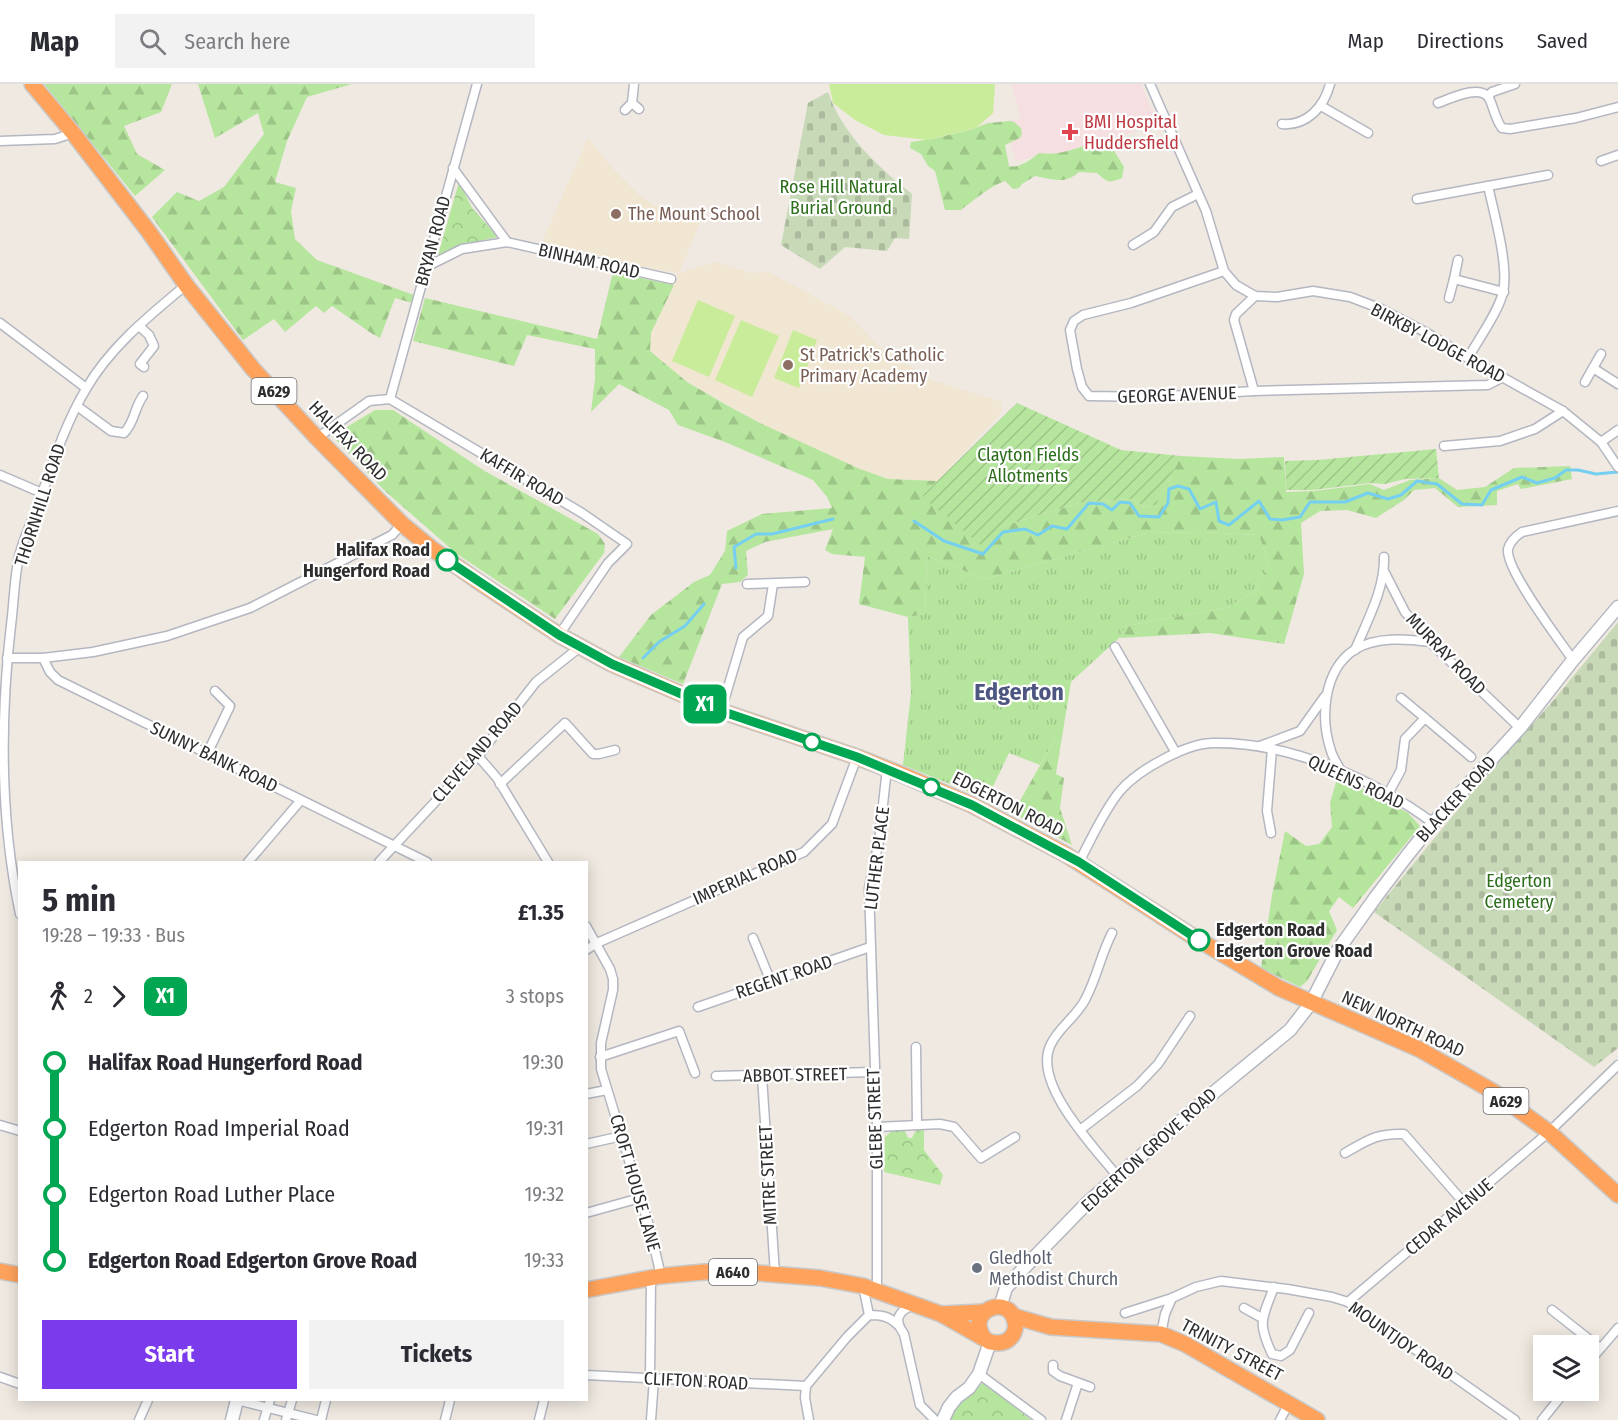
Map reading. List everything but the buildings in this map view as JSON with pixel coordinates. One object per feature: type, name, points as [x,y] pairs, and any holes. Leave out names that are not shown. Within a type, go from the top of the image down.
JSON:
[{"type":"highway","name":"HALIFAX ROAD","points":[[32,84],[73,132],[149,231],[186,285],[253,369],[402,524],[478,582],[559,635],[612,664],[665,686]]},
{"type":"highway","name":"EDGERTON ROAD","points":[[665,686],[721,711],[887,768],[972,805],[1079,862],[1198,940],[1279,988],[1311,1003]]},
{"type":"highway","name":"NEW NORTH ROAD","points":[[1311,1003],[1419,1049],[1494,1092],[1549,1132],[1618,1195]]},
{"type":"highway","points":[[0,1271],[18,1272]]},
{"type":"highway","name":"A640","points":[[588,1290],[656,1277],[704,1272],[820,1278],[870,1288],[941,1314],[987,1340]]},
{"type":"highway","name":"A640","points":[[941,1314],[984,1312],[1000,1307]]},
{"type":"highway","points":[[984,1312],[979,1328],[987,1340],[1002,1343],[1012,1336],[1016,1326],[1010,1312],[1000,1307]]},
{"type":"highway","name":"TRINITY STREET","points":[[1013,1316],[1051,1327],[1161,1334],[1185,1344],[1317,1420]]},
{"type":"highway","name":"TRINITY STREET","points":[[1012,1336],[1051,1327]]},
{"type":"street","name":"BRYAN ROAD","points":[[390,399],[477,84]]},
{"type":"street","points":[[625,110],[636,106],[634,84]]},
{"type":"street","points":[[1150,84],[1206,211],[1224,271],[1236,285],[1255,296],[1236,314],[1234,320],[1254,392]]},
{"type":"street","points":[[1282,124],[1293,125],[1304,120],[1322,106],[1330,84]]},
{"type":"street","points":[[1488,96],[1492,92],[1515,84]]},
{"type":"street","points":[[1438,103],[1474,89],[1482,90],[1488,96],[1497,123],[1502,128],[1510,129],[1576,118],[1618,107]]},
{"type":"street","points":[[1322,106],[1368,133]]},
{"type":"street","points":[[0,141],[56,139],[73,132]]},
{"type":"street","points":[[1601,161],[1618,155]]},
{"type":"street","points":[[453,168],[507,242]]},
{"type":"street","points":[[1417,199],[1548,175]]},
{"type":"street","points":[[1468,358],[1504,292],[1504,259],[1488,186]]},
{"type":"street","points":[[1133,245],[1155,231],[1172,207],[1198,194]]},
{"type":"street","name":"BINHAM ROAD","points":[[426,267],[462,249],[507,242],[671,279]]},
{"type":"street","points":[[1449,298],[1458,260]]},
{"type":"street","name":"GEORGE AVENUE","points":[[1224,271],[1131,303],[1083,315],[1074,321],[1070,330],[1077,369],[1082,387],[1089,396],[1140,397],[1488,385],[1503,377]]},
{"type":"street","points":[[1454,279],[1504,292]]},
{"type":"street","name":"THORNHILL ROAD","points":[[18,901],[5,814],[2,681],[5,638],[19,557],[61,439],[86,388],[110,355],[186,285]]},
{"type":"street","name":"BIRKBY LODGE ROAD","points":[[1255,296],[1277,297],[1313,291],[1350,297],[1379,308],[1563,411],[1601,442],[1618,467]]},
{"type":"street","points":[[0,323],[86,388]]},
{"type":"street","points":[[139,326],[149,335],[154,346],[140,364],[144,367]]},
{"type":"street","points":[[1585,382],[1601,354]]},
{"type":"street","points":[[1593,368],[1618,384]]},
{"type":"street","points":[[77,405],[111,431],[124,433],[131,426],[136,404],[143,396]]},
{"type":"street","points":[[317,438],[369,401],[390,399]]},
{"type":"street","name":"KAFFIR ROAD","points":[[390,399],[582,513],[627,544],[608,563],[559,635]]},
{"type":"street","points":[[1444,446],[1500,441],[1535,429],[1563,411]]},
{"type":"street","points":[[1601,442],[1618,430]]},
{"type":"street","points":[[0,475],[42,493]]},
{"type":"street","points":[[1573,660],[1522,585],[1510,561],[1508,550],[1513,538],[1522,532],[1618,511]]},
{"type":"street","points":[[5,654],[43,658],[93,652],[167,636],[250,608],[392,536],[402,524]]},
{"type":"street","points":[[1341,771],[1331,752],[1327,730],[1325,711],[1329,691],[1335,670],[1355,650],[1374,604],[1384,571],[1384,557]]},
{"type":"street","name":"MURRAY ROAD","points":[[1384,571],[1405,612],[1431,642],[1520,729]]},
{"type":"street","points":[[747,584],[805,582]]},
{"type":"street","points":[[721,711],[743,637],[768,616],[773,584]]},
{"type":"street","name":"BLACKER ROAD","points":[[1311,1003],[1338,950],[1374,898],[1433,823],[1520,729],[1573,660],[1618,607]]},
{"type":"street","points":[[1355,650],[1378,642],[1401,638],[1431,642]]},
{"type":"street","name":"CLEVELAND ROAD","points":[[380,861],[478,756],[536,682],[580,647]]},
{"type":"street","points":[[1115,647],[1176,753]]},
{"type":"street","name":"SUNNY BANK ROAD","points":[[43,658],[50,672],[58,680],[426,861]]},
{"type":"street","points":[[207,754],[230,706],[215,691]]},
{"type":"street","points":[[1259,747],[1300,731],[1314,715],[1329,691]]},
{"type":"street","points":[[1401,698],[1471,757]]},
{"type":"street","points":[[1388,794],[1401,770],[1405,739],[1425,718]]},
{"type":"street","points":[[500,784],[565,723],[593,754],[615,750]]},
{"type":"street","name":"QUEENS ROAD","points":[[1079,862],[1120,791],[1149,766],[1176,753],[1210,743],[1272,749],[1341,771],[1388,794],[1433,823]]},
{"type":"street","points":[[1271,833],[1267,811],[1272,749]]},
{"type":"street","points":[[478,756],[500,784],[547,861]]},
{"type":"street","name":"IMPERIAL ROAD","points":[[588,949],[804,852],[832,824],[857,757]]},
{"type":"street","name":"LUTHER PLACE","points":[[870,948],[869,888],[879,841],[887,768]]},
{"type":"street","points":[[249,861],[301,800]]},
{"type":"street","name":"CROFT HOUSE LANE","points":[[588,929],[597,943],[613,979],[613,990],[603,1031],[600,1057],[607,1090],[650,1229],[656,1277],[651,1420]]},
{"type":"street","points":[[1112,933],[1086,998],[1078,1012],[1056,1033],[1048,1049],[1048,1067],[1059,1101],[1118,1177]]},
{"type":"street","points":[[753,938],[771,982]]},
{"type":"street","name":"REGENT ROAD","points":[[698,1007],[870,948]]},
{"type":"street","name":"GLEBE STREET","points":[[869,1315],[877,1127],[870,948]]},
{"type":"street","name":"EDGERTON GROVE ROAD","points":[[1000,1307],[1006,1288],[1086,1204],[1212,1094],[1290,1030],[1311,1003]]},
{"type":"street","points":[[1080,1130],[1137,1086],[1158,1064],[1190,1017]]},
{"type":"street","points":[[600,1057],[679,1030],[695,1073]]},
{"type":"street","points":[[916,1047],[917,1125]]},
{"type":"street","name":"CEDAR AVENUE","points":[[1348,1302],[1549,1132],[1618,1065]]},
{"type":"street","name":"ABBOT STREET","points":[[716,1076],[874,1072]]},
{"type":"street","name":"MITRE STREET","points":[[762,1076],[775,1274]]},
{"type":"street","points":[[588,1094],[607,1090]]},
{"type":"street","points":[[877,1127],[940,1124],[954,1127],[981,1158],[1015,1137]]},
{"type":"street","points":[[0,1125],[18,1130]]},
{"type":"street","points":[[1345,1153],[1374,1136],[1404,1134],[1465,1204]]},
{"type":"street","points":[[588,1144],[622,1136]]},
{"type":"street","points":[[588,1212],[640,1198]]},
{"type":"street","name":"MOUNTJOY ROAD","points":[[1125,1313],[1214,1282],[1274,1287],[1332,1297],[1348,1302],[1515,1420]]},
{"type":"street","points":[[1274,1287],[1262,1318],[1262,1329],[1272,1354],[1281,1356],[1290,1350],[1309,1313]]},
{"type":"street","points":[[1161,1334],[1165,1314],[1172,1298]]},
{"type":"street","points":[[898,1325],[898,1316],[912,1304]]},
{"type":"street","points":[[1244,1308],[1262,1318]]},
{"type":"street","points":[[1552,1310],[1600,1348],[1618,1328]]},
{"type":"street","points":[[809,1420],[805,1398],[806,1386],[847,1337],[869,1315],[881,1315],[892,1319],[904,1334],[920,1405],[935,1420]]},
{"type":"street","points":[[943,1420],[949,1407],[969,1388],[979,1374],[987,1340]]},
{"type":"street","points":[[1053,1365],[1053,1371],[1060,1376],[1090,1387]]},
{"type":"street","points":[[979,1374],[1041,1420]]},
{"type":"street","name":"CLIFTON ROAD","points":[[588,1375],[806,1386]]},
{"type":"street","points":[[0,1377],[18,1383]]},
{"type":"street","points":[[1066,1420],[1078,1383]]},
{"type":"street","points":[[139,1420],[148,1401]]},
{"type":"street","points":[[232,1420],[237,1401]]},
{"type":"street","points":[[245,1401],[269,1404],[287,1416],[316,1420]]},
{"type":"street","points":[[287,1416],[292,1401]]},
{"type":"street","points":[[321,1420],[326,1401]]},
{"type":"street","points":[[445,1420],[450,1401]]},
{"type":"street","points":[[538,1420],[543,1401]]},
{"type":"street","points":[[1542,1420],[1557,1401]]},
{"type":"street","points":[[1280,1420],[1289,1403]]},
{"type":"street","points":[[264,1420],[269,1404]]},
{"type":"shaded area","name":"BMI Hospital Huddersfield","points":[[1011,84],[1141,84],[1158,123],[1048,163],[1043,154],[1016,161],[1005,122],[1021,118]]},
{"type":"shaded area","name":"St Patrick's Catholic Primary Academy","points":[[588,138],[637,193],[654,205],[700,223],[679,273],[716,262],[750,273],[769,272],[850,316],[878,346],[931,380],[1001,402],[1002,412],[937,481],[888,479],[860,469],[760,423],[687,382],[649,351],[651,333],[678,273],[616,262],[541,244]]},
{"type":"green space","points":[[44,84],[172,84],[161,112],[124,126],[137,154],[165,170],[135,196]]},
{"type":"green space","points":[[198,84],[352,84],[307,97],[287,141],[275,182],[296,188],[291,211],[295,239],[317,260],[414,295],[412,303],[395,298],[380,338],[332,306],[324,313],[316,306],[285,332],[274,319],[243,340],[152,217],[177,192],[199,201],[224,187],[264,134],[258,113],[215,138]]},
{"type":"green space","points":[[829,84],[995,84],[993,113],[976,128],[927,140],[884,135],[855,120],[833,103]]},
{"type":"green space","name":"Rose Hill Natural Burial Ground","points":[[828,92],[842,122],[862,149],[912,194],[909,239],[895,238],[887,251],[845,247],[820,269],[781,245],[808,103]]},
{"type":"green space","points":[[1010,121],[1021,128],[1022,134],[1020,138],[1005,145],[1009,166],[1021,165],[1039,153],[1065,152],[1107,139],[1124,167],[1122,178],[1108,181],[1097,173],[1079,172],[1063,180],[1035,176],[1019,188],[1013,189],[1005,181],[988,190],[961,210],[945,210],[935,171],[928,166],[921,154],[910,148],[911,142],[973,129],[988,123]]},
{"type":"green space","points":[[459,182],[472,208],[498,237],[461,245],[438,255]]},
{"type":"green space","points":[[613,272],[674,285],[651,333],[650,351],[687,382],[760,423],[860,469],[888,479],[937,481],[922,496],[1000,527],[1083,502],[1131,499],[1145,507],[1156,505],[1181,456],[1238,459],[1284,457],[1286,492],[1370,484],[1384,490],[1410,480],[1439,478],[1457,490],[1485,487],[1514,468],[1570,466],[1572,479],[1521,489],[1518,484],[1497,491],[1497,505],[1458,507],[1435,488],[1414,490],[1404,500],[1376,518],[1347,510],[1320,511],[1301,523],[1304,574],[1284,644],[1210,633],[1119,638],[1126,626],[1226,608],[1255,591],[1269,564],[1259,535],[1202,532],[1147,533],[985,579],[927,556],[925,614],[908,617],[859,604],[865,557],[832,554],[825,550],[833,529],[765,542],[746,551],[748,575],[740,582],[722,584],[683,684],[619,657],[651,615],[694,582],[710,575],[725,551],[727,531],[762,514],[832,508],[827,497],[813,480],[725,442],[678,425],[669,410],[619,384],[591,412],[595,379],[595,349],[527,335],[514,366],[413,341],[425,298],[597,339]]},
{"type":"green space","points":[[698,300],[735,316],[709,377],[672,361]]},
{"type":"green space","points":[[741,320],[779,336],[752,397],[715,380]]},
{"type":"green space","points":[[793,330],[817,340],[799,388],[774,378]]},
{"type":"green space","name":"Clayton Fields Allotments","points":[[1017,403],[1121,450],[1181,456],[1156,505],[1145,507],[1131,499],[1083,502],[1000,527],[982,546],[922,496]]},
{"type":"green space","points":[[375,410],[393,410],[483,470],[598,534],[605,544],[604,553],[555,619],[457,554],[385,491],[332,436]]},
{"type":"green space","points":[[1436,449],[1439,478],[1405,479],[1385,484],[1370,483],[1313,490],[1286,490],[1285,461]]},
{"type":"green space","points":[[1202,532],[1259,535],[1269,564],[1255,591],[1226,608],[1126,626],[1119,638],[1071,682],[1061,743],[1055,739],[1040,765],[1009,753],[987,799],[903,765],[911,693],[908,617],[925,614],[927,556],[985,579],[1147,533]]},
{"type":"green space","name":"Edgerton Cemetery","points":[[1618,622],[1618,1048],[1594,1067],[1374,912],[1473,791],[1552,702]]},
{"type":"green space","points":[[1055,739],[1061,743],[1056,774],[1064,778],[1060,808],[1072,845],[1013,813]]},
{"type":"green space","points":[[1338,775],[1408,813],[1420,826],[1353,908],[1339,897],[1329,911],[1337,930],[1307,981],[1300,987],[1261,968],[1272,895],[1285,831],[1306,846],[1319,844],[1332,827],[1330,803]]},
{"type":"green space","points":[[893,1130],[905,1131],[908,1138],[912,1138],[916,1130],[924,1130],[924,1150],[943,1175],[940,1185],[884,1172],[885,1137]]},
{"type":"green space","points":[[984,1382],[1031,1420],[949,1420],[959,1404]]},
{"type":"waterway","points":[[914,521],[944,541],[983,554],[1003,532],[1025,529],[1038,535],[1052,526],[1067,529],[1089,503],[1103,504],[1112,510],[1120,502],[1130,503],[1139,516],[1159,517],[1168,503],[1169,489],[1178,486],[1189,489],[1200,509],[1216,502],[1219,521],[1229,525],[1259,501],[1270,519],[1282,520],[1300,517],[1310,502],[1345,502],[1368,493],[1388,499],[1401,495],[1417,481],[1437,484],[1462,504],[1482,505],[1491,490],[1522,477],[1537,483],[1555,478],[1566,470],[1596,474],[1618,472]]},
{"type":"waterway","points":[[736,568],[734,547],[756,534],[772,534],[833,519]]},
{"type":"waterway","points":[[643,658],[659,642],[685,626],[704,604]]},
{"type":"bus line","name":"X1","points":[[447,560],[559,635],[612,664],[721,711],[857,757],[972,805],[1079,862],[1199,940]]},
{"type":"place","name":"BMI Hospital Huddersfield","points":[[1070,132]]},
{"type":"place","name":"The Mount School","points":[[616,214]]},
{"type":"place","name":"St Patrick's Catholic Primary Academy","points":[[788,365]]},
{"type":"place","name":"Halifax Road Hungerford Road","points":[[447,560]]},
{"type":"place","name":"Edgerton Road Edgerton Grove Road","points":[[1199,940]]},
{"type":"place","name":"Gledholt Methodist Church","points":[[977,1268]]},
{"type":"district","name":"Edgerton","points":[[1019,692]]}]
